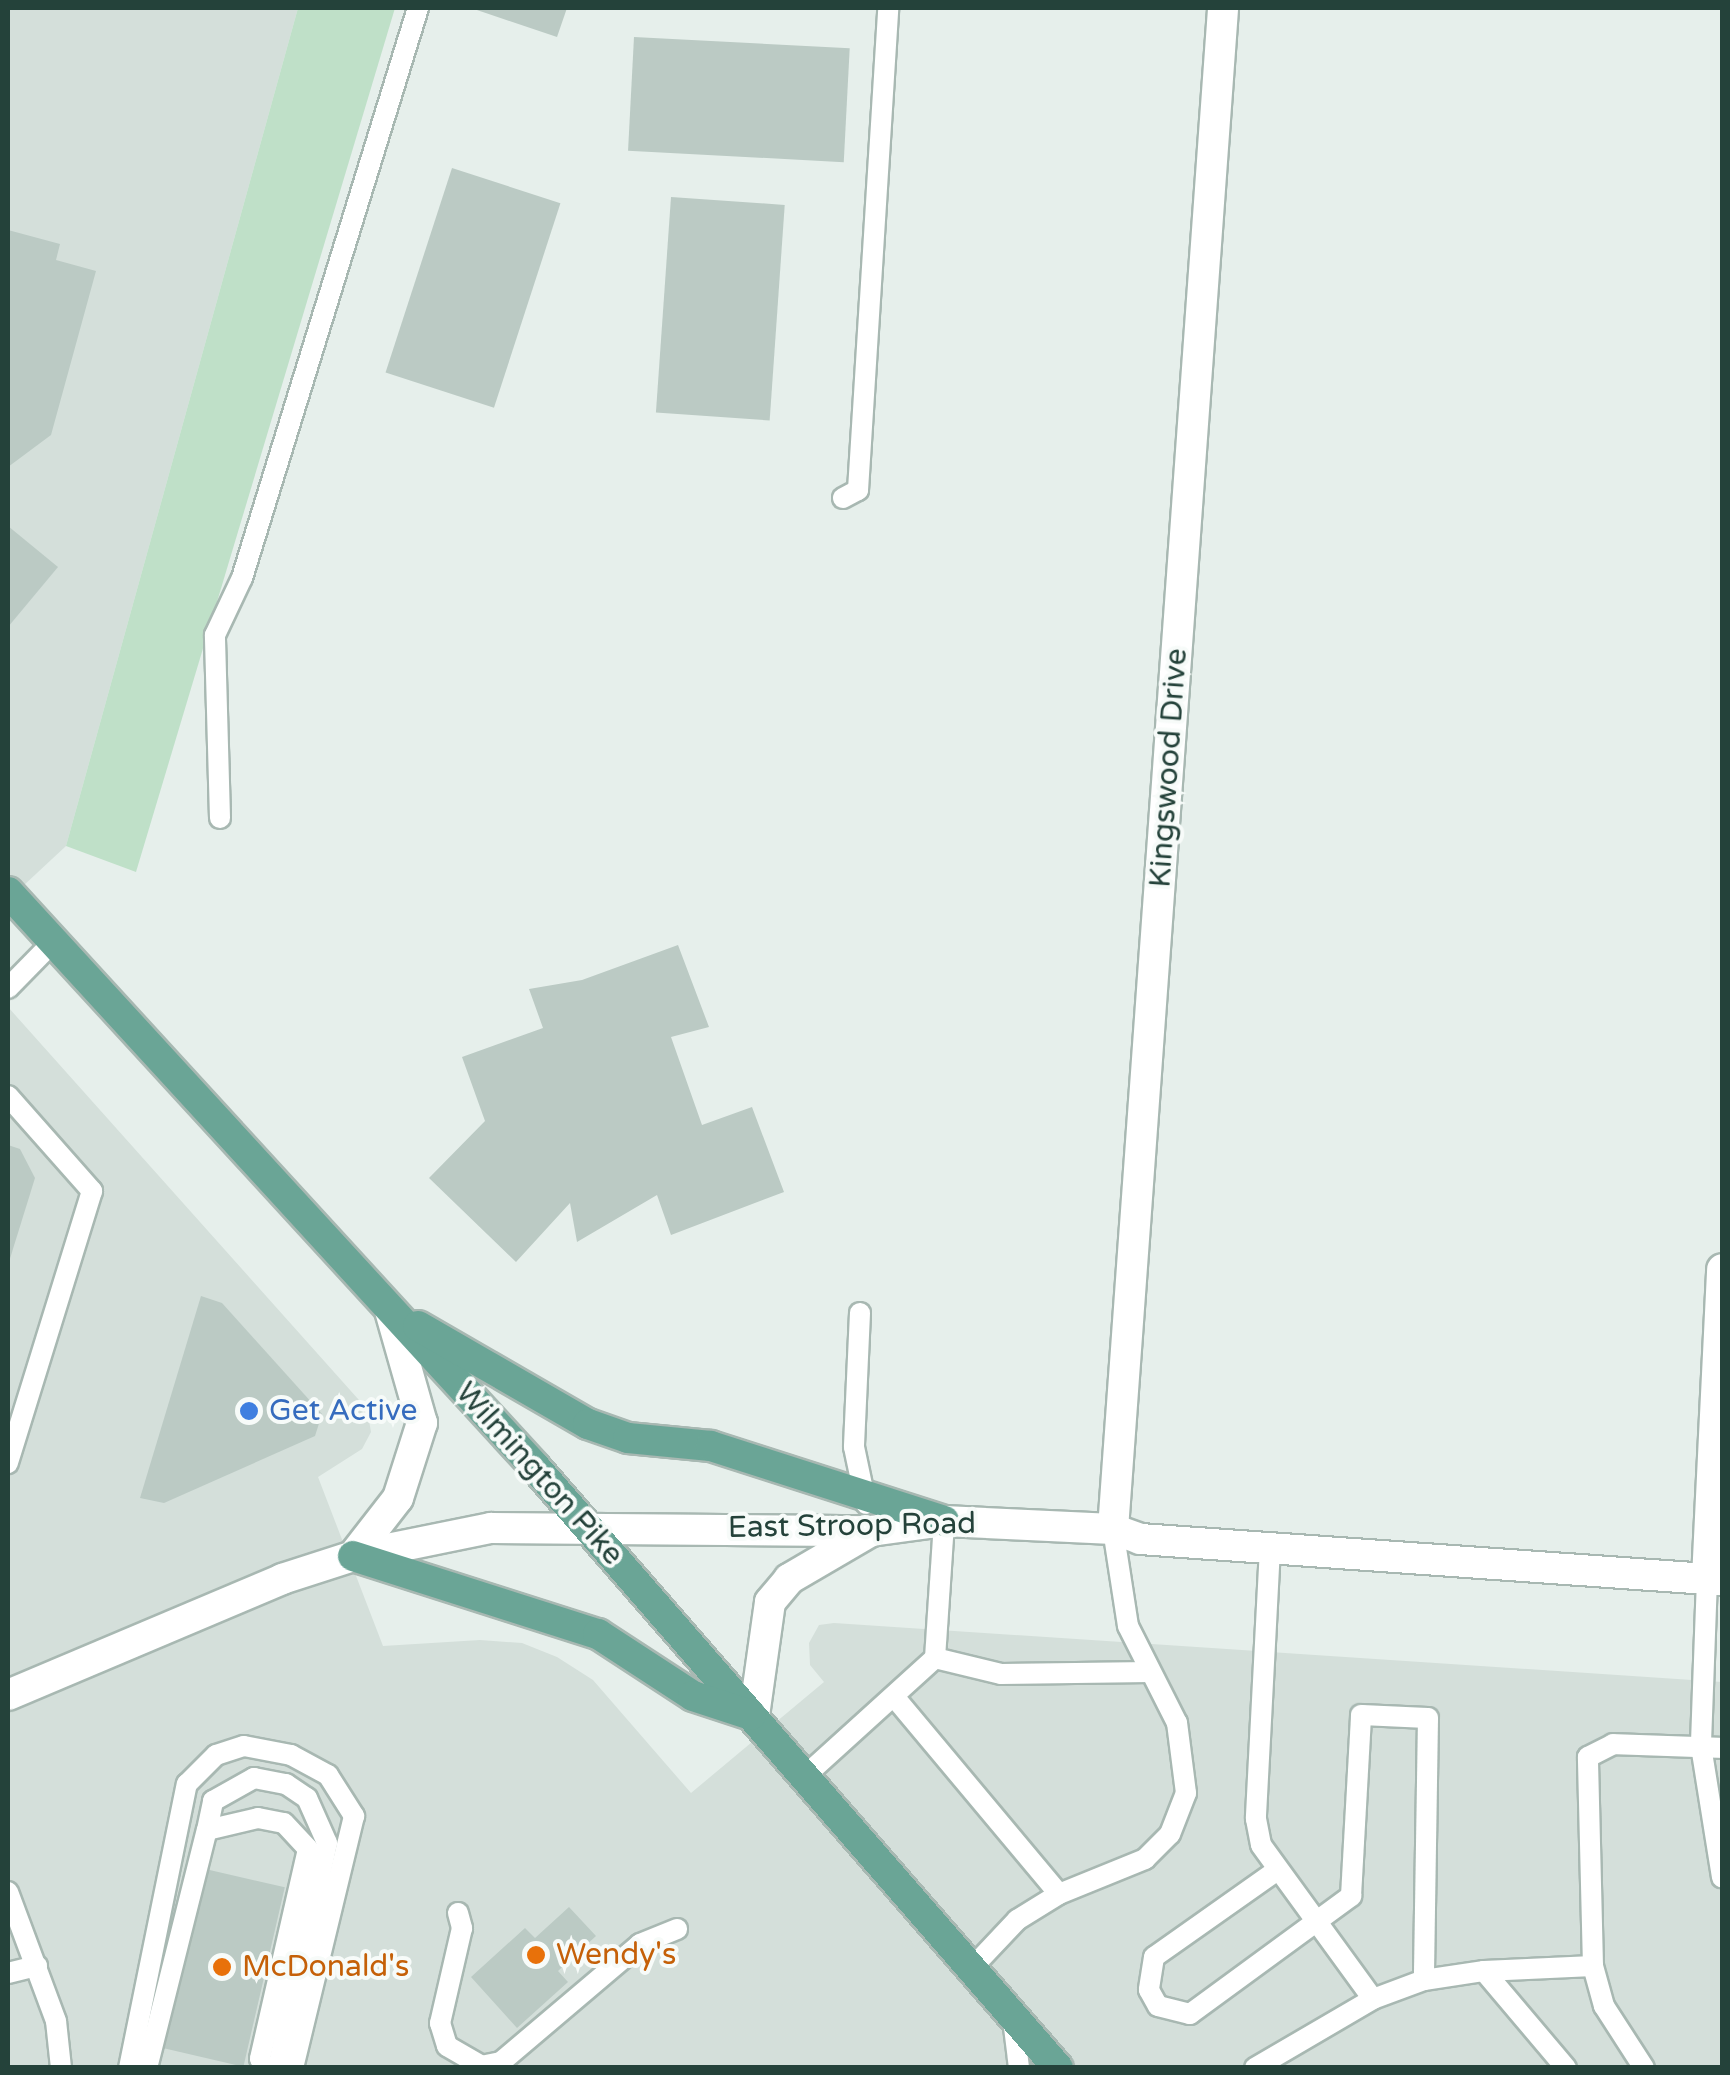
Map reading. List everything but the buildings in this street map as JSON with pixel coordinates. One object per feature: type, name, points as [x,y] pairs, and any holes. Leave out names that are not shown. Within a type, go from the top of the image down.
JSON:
[{"type":"main road","name":"Kingswood Drive","points":[[1113,1529],[1222,8]]},
{"type":"main road","name":"Wilmington Pike","points":[[8,892],[589,1528],[1058,2068]]},
{"type":"main road","points":[[1715,1580],[1722,1269]]},
{"type":"main road","points":[[390,1311],[588,1424],[628,1438],[711,1446],[944,1522]]},
{"type":"main road","points":[[390,1311],[422,1424],[398,1498],[352,1556],[598,1634],[693,1696],[754,1716],[770,1602],[789,1579],[872,1531]]},
{"type":"main road","name":"East Stroop Road","points":[[8,1695],[210,1605],[352,1556],[491,1528],[872,1531],[944,1522],[1113,1529],[1140,1539],[1715,1580]]},
{"type":"lane","points":[[220,818],[215,635],[242,578],[418,8]]},
{"type":"lane","points":[[842,498],[858,490],[888,8]]},
{"type":"lane","points":[[8,988],[53,942]]},
{"type":"lane","points":[[8,1096],[92,1190],[8,1464]]},
{"type":"lane","points":[[860,1313],[854,1447],[872,1531]]},
{"type":"lane","points":[[806,1775],[854,1726],[896,1698],[935,1658],[944,1522]]},
{"type":"lane","points":[[970,1971],[1017,1920],[1059,1894],[1145,1858],[1170,1834],[1186,1793],[1177,1723],[1128,1626],[1113,1529]]},
{"type":"lane","points":[[1270,1548],[1256,1819],[1276,1872],[1373,1999]]},
{"type":"lane","points":[[1715,1580],[1712,1747],[1722,1877]]},
{"type":"lane","points":[[935,1658],[1001,1674],[1150,1672]]},
{"type":"lane","points":[[896,1698],[1059,1894]]},
{"type":"lane","points":[[1276,1872],[1154,1957],[1150,1990],[1158,2006],[1190,2014],[1350,1896],[1360,1714],[1428,1718],[1424,1980]]},
{"type":"lane","points":[[1644,2068],[1604,2006],[1593,1966],[1588,1757],[1613,1744],[1712,1747]]},
{"type":"lane","points":[[129,2068],[187,1784],[216,1755],[244,1746],[292,1755],[328,1775],[354,1816],[293,2068]]},
{"type":"lane","points":[[147,2068],[213,1801],[254,1778],[286,1784],[307,1798],[327,1842],[278,2068]]},
{"type":"lane","points":[[207,1830],[258,1818],[284,1823],[308,1849],[260,2059],[265,2068]]},
{"type":"lane","points":[[8,1892],[56,2021],[61,2068]]},
{"type":"lane","points":[[458,1913],[462,1928],[440,2023],[447,2046],[481,2066],[501,2062],[640,1944],[677,1929]]},
{"type":"lane","points":[[8,1973],[37,1966]]},
{"type":"lane","points":[[1255,2068],[1373,1999],[1424,1980],[1484,1971],[1593,1966]]},
{"type":"lane","points":[[1484,1971],[1566,2068]]},
{"type":"lane","points":[[1012,2017],[1018,2068]]},
{"type":"shaded area","points":[[298,8],[66,846],[8,900],[8,10]]},
{"type":"shaded area","points":[[8,1007],[367,1409],[371,1432],[362,1449],[318,1477],[383,1646],[480,1640],[522,1643],[557,1657],[593,1680],[691,1793],[824,1682],[810,1665],[809,1643],[819,1625],[834,1623],[1722,1682],[1722,2067],[8,2067]]},
{"type":"green space","points":[[298,8],[395,8],[136,872],[66,846]]},
{"type":"place","name":"Get Active","points":[[249,1411]]},
{"type":"place","name":"Wendy's","points":[[536,1955]]},
{"type":"place","name":"McDonald's","points":[[222,1967]]}]
